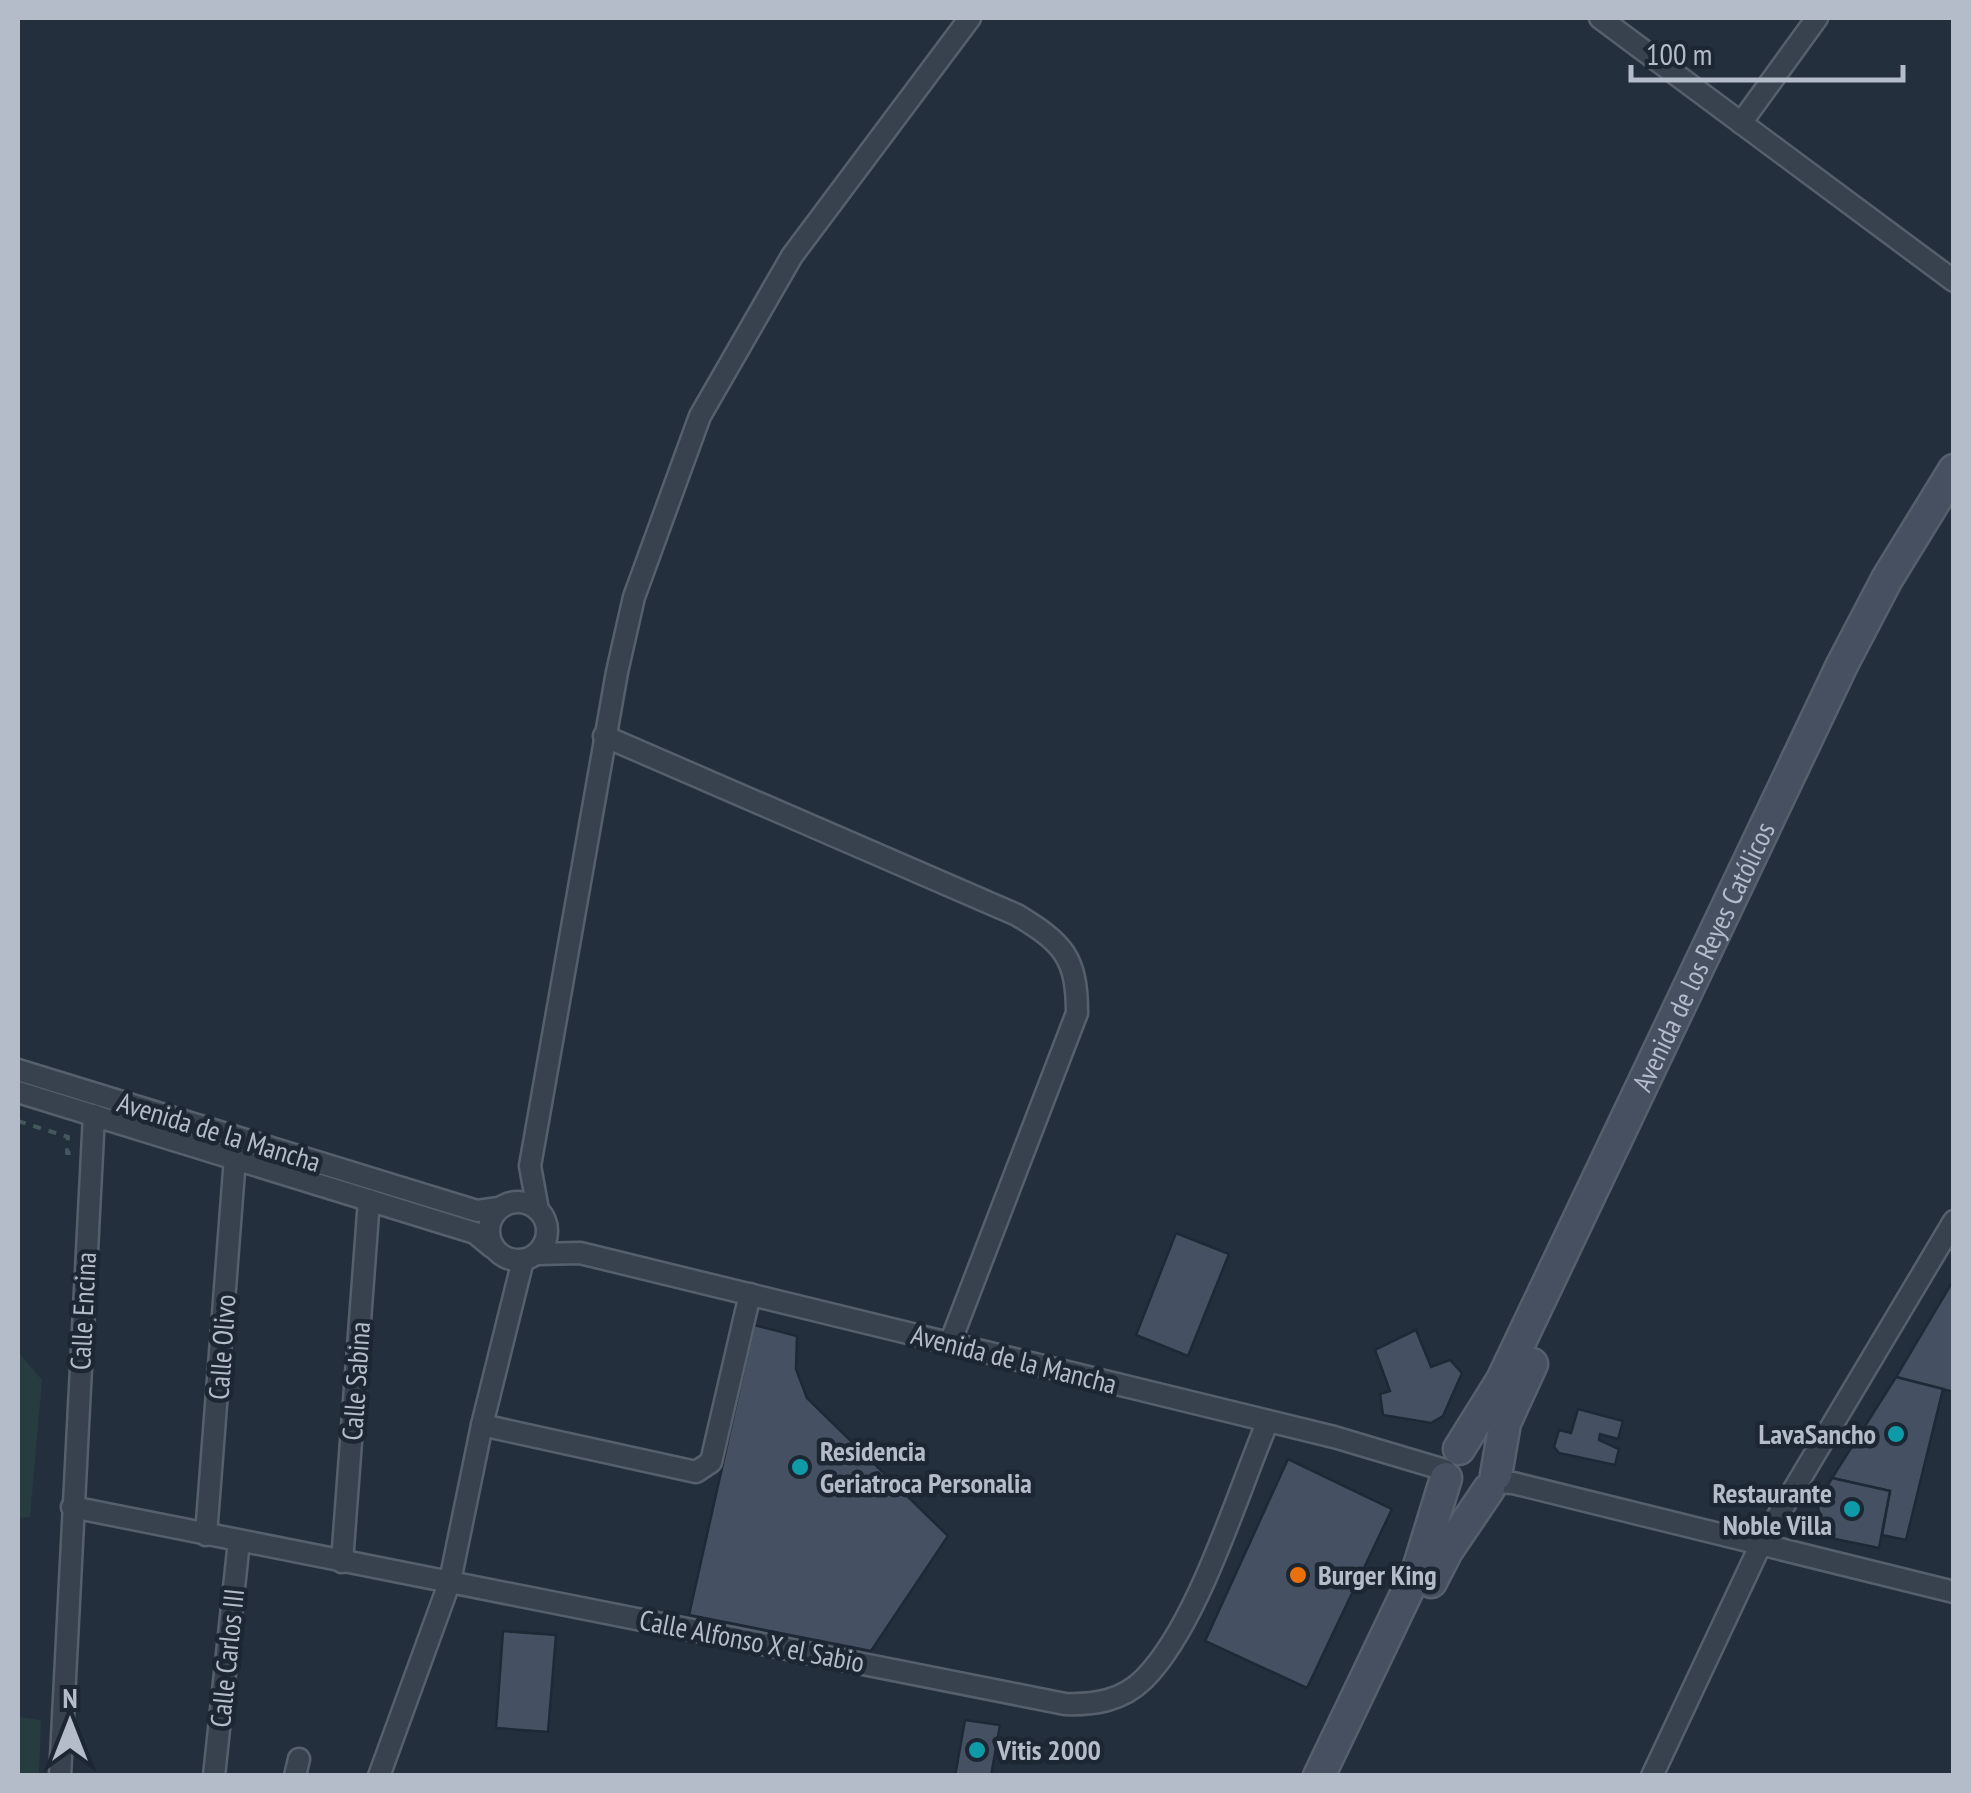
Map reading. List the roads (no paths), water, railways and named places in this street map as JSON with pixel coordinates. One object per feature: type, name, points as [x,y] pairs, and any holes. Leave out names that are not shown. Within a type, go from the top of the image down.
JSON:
[{"type":"street","points":[[515,1255],[547,1234],[530,1166],[604,736],[634,597],[700,416],[792,256],[970,18]]},
{"type":"street","points":[[1600,18],[1954,280]]},
{"type":"street","points":[[1742,123],[1816,18]]},
{"type":"street","name":"Avenida de los Reyes Católicos","points":[[1319,1776],[1418,1569],[1450,1466],[1502,1380],[1842,665],[1954,470]]},
{"type":"street","name":"Avenida de los Reyes Católicos","points":[[1341,1776],[1446,1551],[1492,1482],[1505,1423],[1712,976],[1892,606],[1954,505]]},
{"type":"street","points":[[604,736],[1017,915],[1054,938],[1077,973],[1077,1013],[950,1343]]},
{"type":"street","name":"Avenida de la Mancha","points":[[18,1070],[476,1222]]},
{"type":"street","name":"Avenida de la Mancha","points":[[18,1092],[369,1200],[476,1222]]},
{"type":"street","name":"Calle Encina","points":[[60,1776],[94,1115]]},
{"type":"street","name":"Calle Olivo","points":[[206,1535],[235,1158]]},
{"type":"street","points":[[515,1255],[488,1230],[530,1166]]},
{"type":"street","name":"Calle Sabina","points":[[342,1562],[369,1200]]},
{"type":"street","points":[[515,1255],[476,1222],[505,1205],[538,1210]]},
{"type":"street","points":[[1652,1776],[1760,1546],[1954,1221]]},
{"type":"street","name":"Avenida de la Mancha","points":[[547,1234],[580,1253]]},
{"type":"street","name":"Avenida de la Mancha","points":[[515,1255],[580,1253],[1450,1466]]},
{"type":"street","points":[[379,1776],[450,1581],[513,1293],[515,1255]]},
{"type":"street","points":[[482,1426],[696,1472],[710,1462],[750,1294]]},
{"type":"street","name":"Calle Alfonso X el Sabio","points":[[72,1506],[1065,1704],[1094,1704],[1142,1681],[1178,1631],[1268,1421]]},
{"type":"street","points":[[1476,1447],[1486,1452],[1492,1482],[1480,1495],[1462,1496],[1450,1466],[1476,1447]]},
{"type":"street","points":[[1492,1482],[1513,1483],[1954,1592]]},
{"type":"street","name":"Calle Carlos III","points":[[214,1776],[239,1541]]},
{"type":"place","name":"LavaSancho","points":[[1896,1434]]},
{"type":"place","name":"Residencia Geriatroca Personalia","points":[[800,1467]]},
{"type":"place","name":"Restaurante Noble Villa","points":[[1852,1509]]},
{"type":"place","name":"Burger King","points":[[1298,1575]]},
{"type":"place","name":"Vitis 2000","points":[[977,1750]]}]
